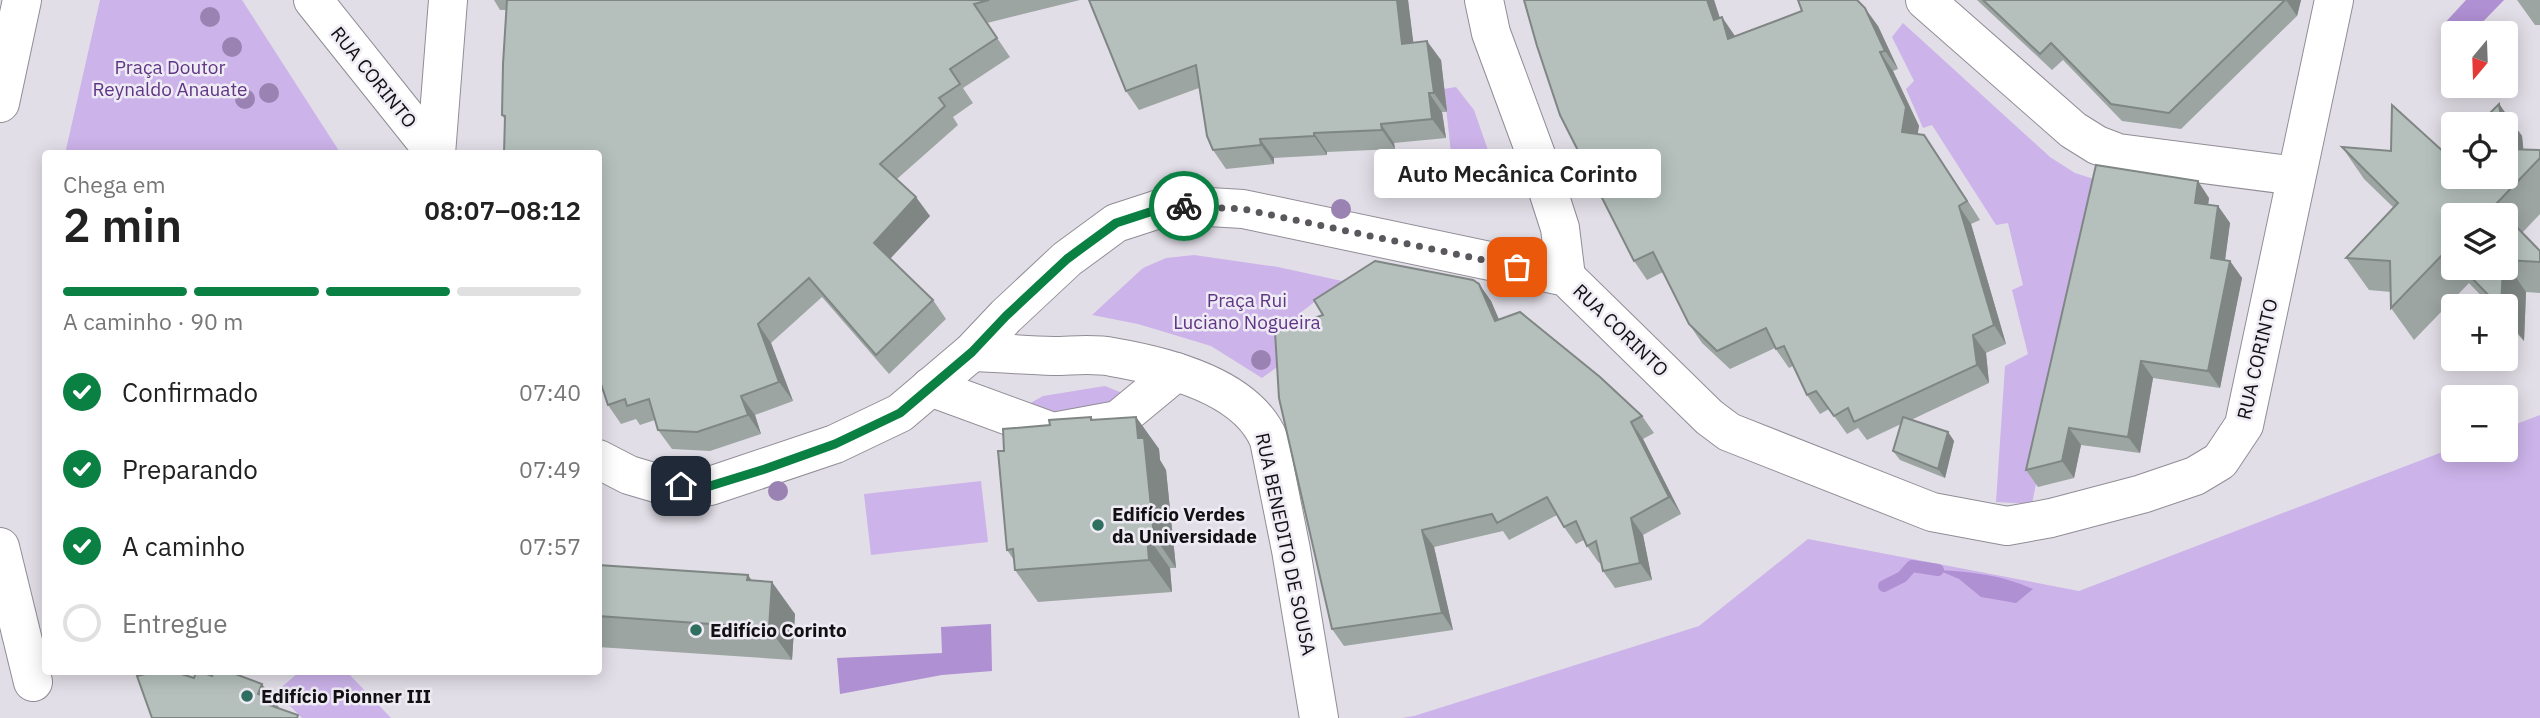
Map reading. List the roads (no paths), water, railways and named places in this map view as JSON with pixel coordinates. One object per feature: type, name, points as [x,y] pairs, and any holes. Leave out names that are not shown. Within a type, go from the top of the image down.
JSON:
[{"type":"street","points":[[0,103],[22,0]]},
{"type":"street","name":"RUA CORINTO","points":[[313,0],[433,150]]},
{"type":"street","points":[[436,150],[448,0]]},
{"type":"street","points":[[1484,0],[1491,33],[1560,228],[1566,277]]},
{"type":"street","points":[[1925,0],[2073,130],[2097,145],[2118,153],[2150,158],[2296,176]]},
{"type":"street","name":"RUA CORINTO","points":[[602,460],[629,475],[656,483],[710,486],[835,444],[900,413],[972,352],[1067,259],[1116,223],[1168,208],[1192,205],[1243,209],[1566,277],[1709,417],[1729,432],[1933,512],[2007,526],[2051,518],[2142,494],[2195,476],[2220,461],[2244,425],[2333,0]]},
{"type":"street","name":"RUA BENEDITO DE SOUSA","points":[[972,352],[1110,356],[1176,372],[1235,399],[1263,425],[1269,440],[1291,550],[1319,718]]},
{"type":"street","points":[[930,387],[1053,432],[1118,420],[1176,372]]},
{"type":"street","points":[[0,547],[33,682]]},
{"type":"waterway","points":[[1884,586],[1902,577],[1912,566],[1938,570]]},
{"type":"place","name":"Auto Mecânica Corinto","points":[[1517,267]]},
{"type":"place","name":"Edifício Verdes da Universidade","points":[[1098,525]]},
{"type":"place","name":"Edifício Corinto","points":[[696,630]]},
{"type":"place","name":"Edifício Pionner III","points":[[247,696]]},
{"type":"park label","name":"Praça Doutor Reynaldo Anauate","points":[[170,78]]},
{"type":"park label","name":"Praça Rui Luciano Nogueira","points":[[1247,311]]}]
